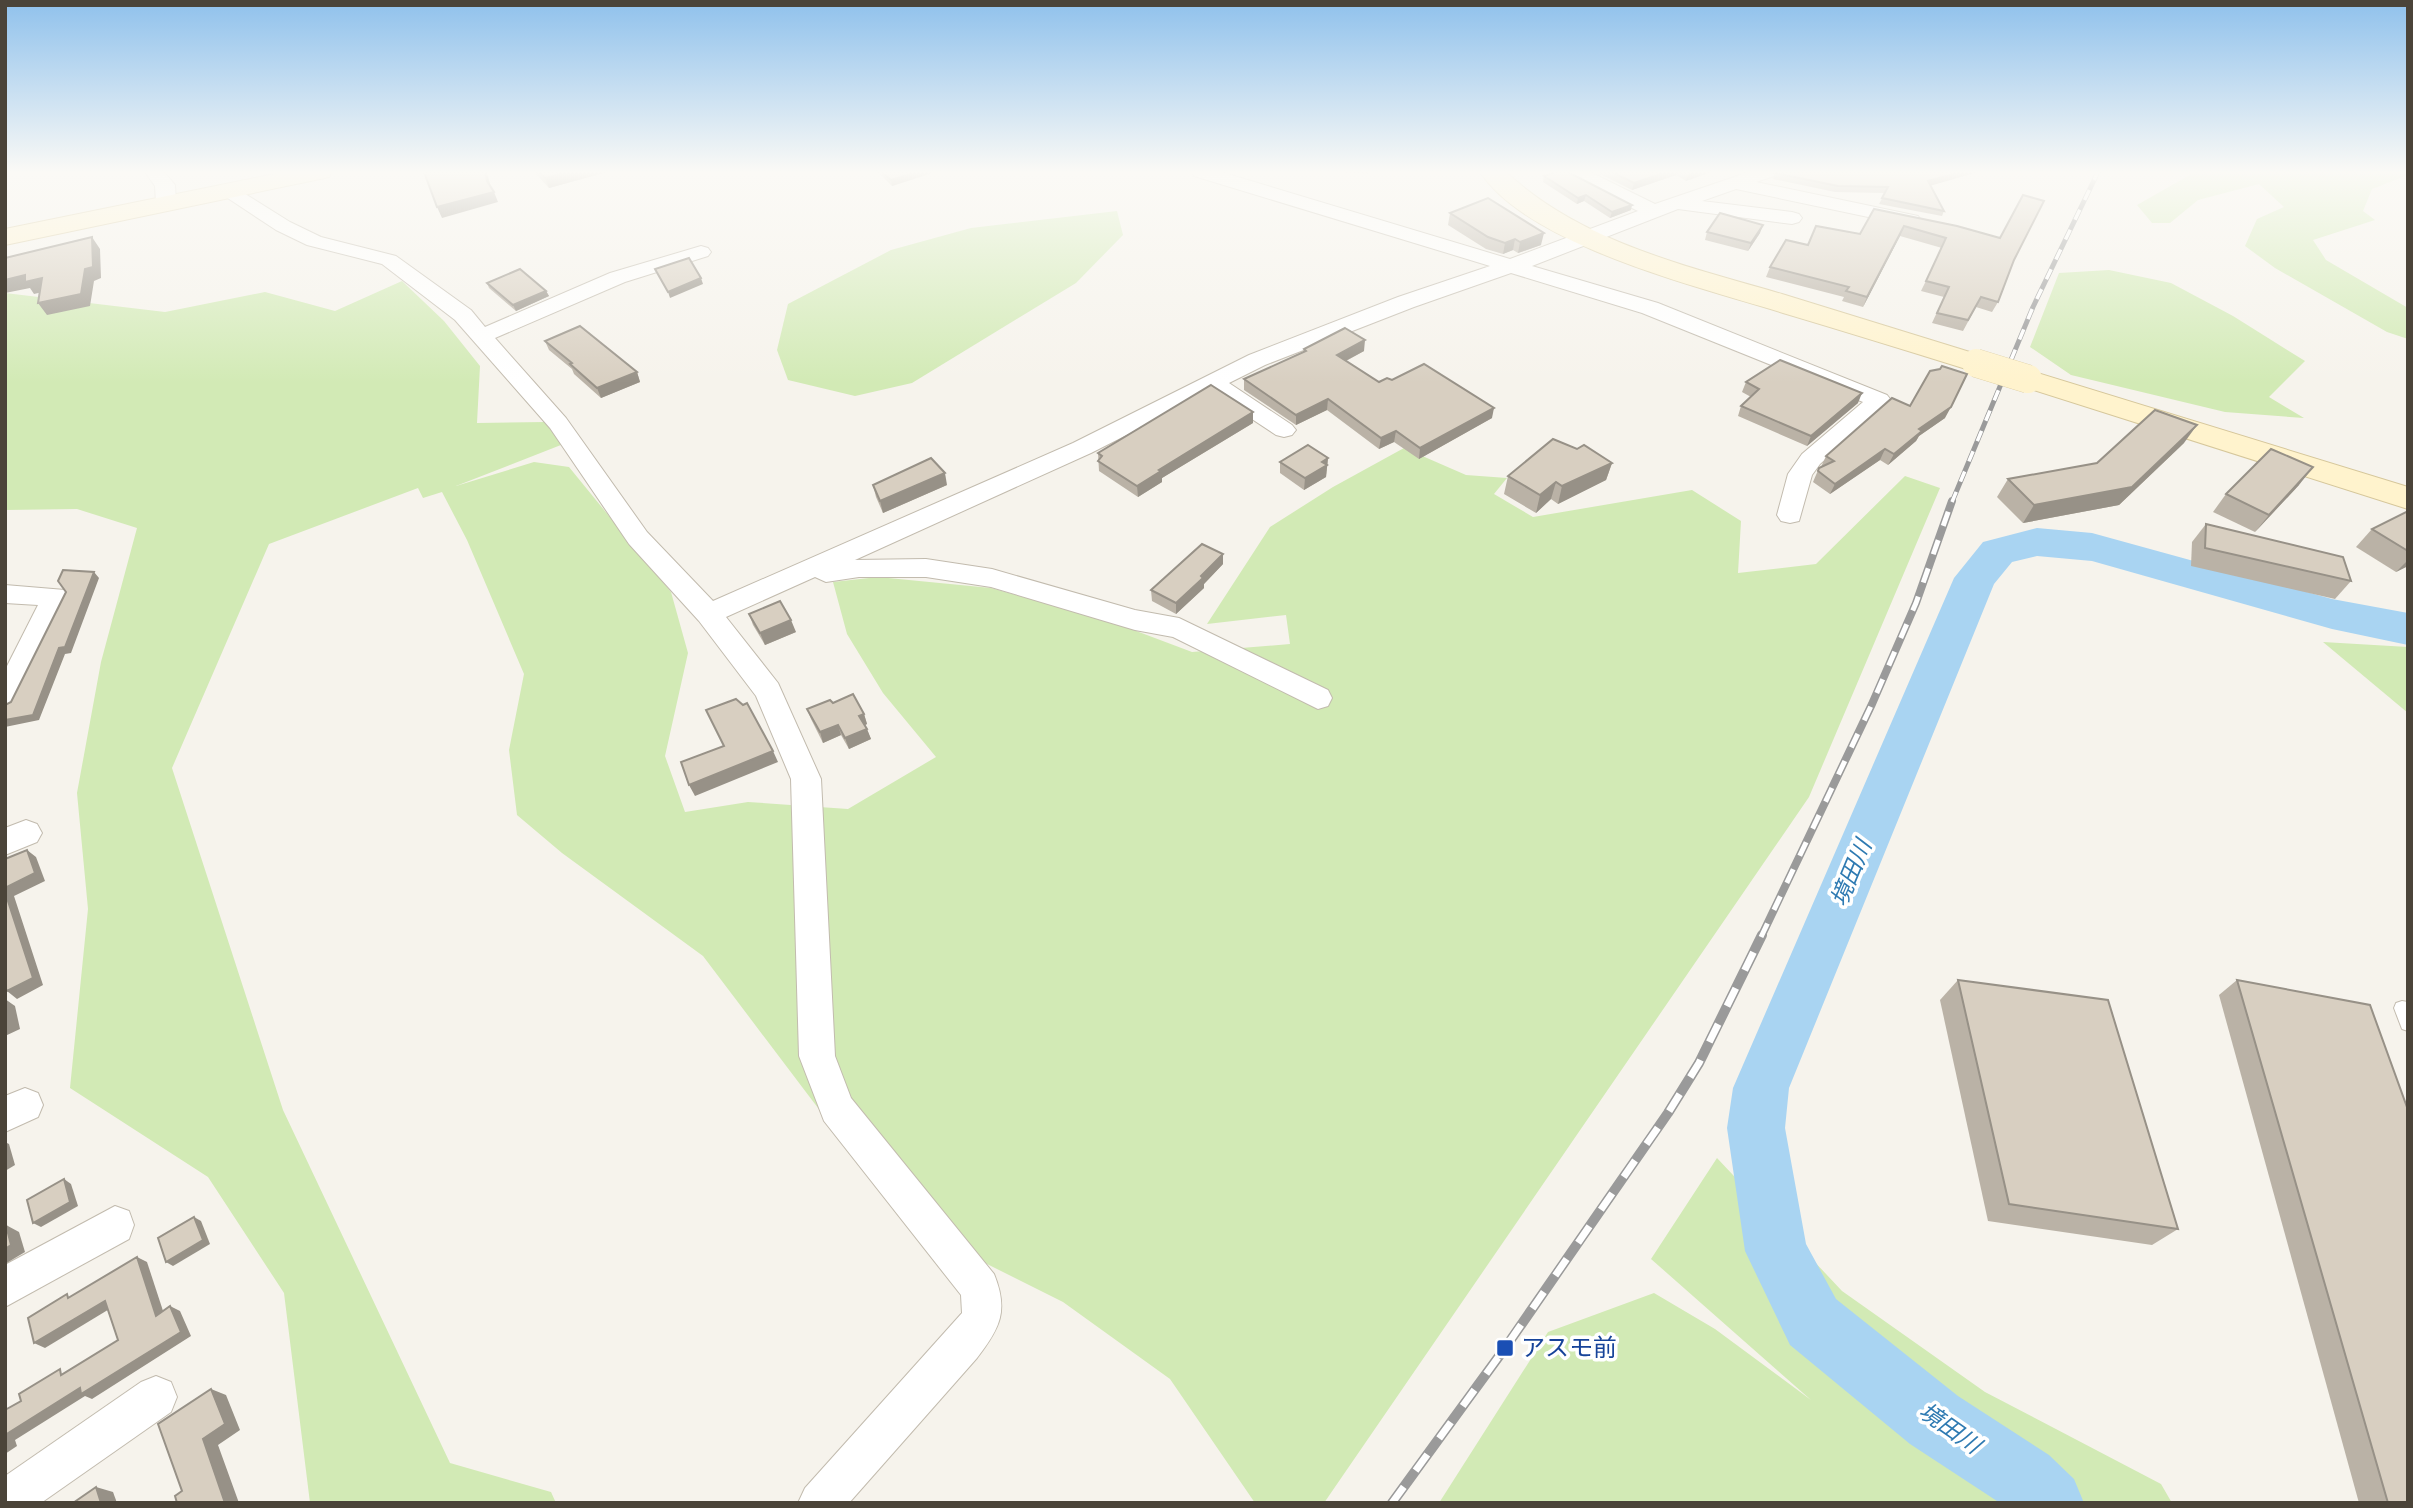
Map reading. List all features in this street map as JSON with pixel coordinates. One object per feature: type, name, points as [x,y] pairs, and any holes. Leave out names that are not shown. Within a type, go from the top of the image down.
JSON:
[{"type":"street","points":[[319,242],[389,260],[463,315],[484,335],[558,423],[638,538],[709,614],[768,691],[806,779],[817,1056],[837,1109],[981,1288],[982,1319],[963,1344],[820,1503]]},
{"type":"street","points":[[1436,242],[1650,308],[1879,400],[1811,459],[1800,474],[1790,515]]},
{"type":"street","points":[[709,614],[1107,436],[1270,355],[1572,242]]},
{"type":"street","points":[[1602,242],[1690,275],[2408,498]]},
{"type":"street","points":[[484,335],[610,279],[662,261],[701,252]]},
{"type":"street","points":[[1213,383],[1284,429]]},
{"type":"street","points":[[798,575],[859,568],[926,568],[992,579],[1135,620],[1179,628],[1318,698]]},
{"type":"street","points":[[5,594],[56,597],[5,699]]},
{"type":"street","points":[[5,1287],[114,1225]]},
{"type":"street","points":[[5,1502],[156,1397]]},
{"type":"lane","points":[[2408,1009],[2402,1008],[2408,1024]]},
{"type":"green space","points":[[919,242],[1116,242],[1076,283],[912,383],[855,396],[788,380],[777,350],[788,304],[891,250]]},
{"type":"green space","points":[[2247,242],[2315,242],[2326,260],[2408,308],[2408,339],[2387,332],[2275,268],[2245,246]]},
{"type":"green space","points":[[2109,270],[2171,283],[2233,316],[2305,361],[2269,397],[2304,418],[2225,412],[2071,375],[2030,347],[2059,273]]},
{"type":"green space","points":[[402,281],[444,321],[480,366],[477,423],[546,422],[566,443],[456,486],[534,462],[569,467],[671,592],[688,653],[665,756],[685,812],[748,802],[848,809],[936,757],[883,693],[847,634],[833,582],[878,577],[991,588],[1115,623],[1192,652],[1290,644],[1286,615],[1207,624],[1270,527],[1333,487],[1404,448],[1466,475],[1507,478],[1494,494],[1533,517],[1692,490],[1741,521],[1738,573],[1816,564],[1905,476],[1940,488],[1809,797],[1324,1503],[1255,1503],[1170,1379],[1063,1302],[905,1223],[703,956],[562,853],[517,815],[509,750],[524,674],[467,540],[442,492],[423,498],[418,488],[269,544],[172,768],[283,1110],[450,1463],[551,1492],[556,1503],[310,1503],[284,1293],[208,1177],[70,1088],[88,909],[77,793],[101,662],[137,528],[77,509],[5,510],[5,293],[165,312],[265,292],[335,311]]},
{"type":"green space","points":[[2323,642],[2408,647],[2408,713]]},
{"type":"green space","points":[[1717,1158],[1842,1291],[1985,1392],[2161,1484],[2172,1503],[1439,1503],[1548,1332],[1654,1293],[1715,1329],[1811,1400],[1651,1259]]},
{"type":"building","points":[[70,242],[92,242],[93,267],[85,269],[81,294],[38,303],[42,278],[25,282],[25,275],[5,280],[5,258]]},
{"type":"building","points":[[1785,242],[1808,245],[1809,242],[1895,242],[1867,297],[1846,291],[1849,287],[1770,267]]},
{"type":"building","points":[[1944,242],[2023,242],[1998,302],[1981,297],[1968,320],[1937,313],[1949,287],[1926,281]]},
{"type":"building","points":[[689,258],[701,278],[668,292],[655,269]]},
{"type":"building","points":[[520,269],[546,291],[513,305],[487,283]]},
{"type":"building","points":[[580,326],[637,372],[597,388],[545,341]]},
{"type":"building","points":[[1345,328],[1365,340],[1337,355],[1379,382],[1387,378],[1392,380],[1424,364],[1494,408],[1420,448],[1396,431],[1381,438],[1328,399],[1296,415],[1244,379],[1306,351],[1304,349]]},
{"type":"building","points":[[1780,360],[1862,393],[1811,436],[1741,406],[1759,389],[1746,382]]},
{"type":"building","points":[[1942,366],[1967,374],[1951,407],[1919,429],[1922,431],[1894,454],[1885,449],[1835,484],[1818,471],[1834,461],[1826,456],[1892,398],[1910,406],[1930,371]]},
{"type":"building","points":[[1211,385],[1253,412],[1137,486],[1098,461],[1102,456],[1098,453]]},
{"type":"building","points":[[2155,410],[2197,425],[2132,487],[2034,505],[2008,479],[2097,463]]},
{"type":"building","points":[[1553,439],[1577,449],[1584,445],[1612,463],[1562,486],[1556,482],[1540,495],[1508,476]]},
{"type":"building","points":[[1308,445],[1328,458],[1322,462],[1327,465],[1305,478],[1280,462]]},
{"type":"building","points":[[2271,449],[2313,467],[2269,515],[2226,494]]},
{"type":"building","points":[[931,458],[945,473],[880,501],[873,485]]},
{"type":"building","points":[[2408,511],[2408,551],[2372,529]]},
{"type":"building","points":[[2206,524],[2343,557],[2351,581],[2205,548]]},
{"type":"building","points":[[1202,544],[1223,554],[1201,576],[1203,578],[1176,603],[1151,590]]},
{"type":"building","points":[[63,570],[94,572],[65,647],[59,648],[33,715],[5,720],[5,705],[11,702],[66,592],[58,581]]},
{"type":"building","points":[[780,601],[791,620],[760,633],[749,614]]},
{"type":"building","points":[[853,694],[864,714],[859,716],[867,729],[845,738],[838,725],[820,732],[807,709],[830,700],[833,703]]},
{"type":"building","points":[[736,699],[743,705],[747,703],[773,751],[689,785],[681,762],[724,746],[706,710]]},
{"type":"building","points":[[27,850],[35,873],[5,888],[5,859]]},
{"type":"building","points":[[5,892],[33,978],[7,991],[5,987]]},
{"type":"building","points":[[1958,980],[2108,1000],[2178,1229],[2009,1204]]},
{"type":"building","points":[[2237,980],[2370,1005],[2408,1110],[2408,1503],[2388,1503]]},
{"type":"building","points":[[64,1179],[70,1202],[33,1223],[27,1200]]},
{"type":"building","points":[[194,1217],[203,1240],[166,1262],[158,1238]]},
{"type":"building","points":[[5,1225],[11,1245],[5,1249]]},
{"type":"building","points":[[137,1257],[156,1316],[170,1306],[181,1332],[81,1394],[80,1388],[5,1435],[5,1410],[21,1401],[19,1394],[60,1369],[61,1375],[118,1340],[105,1301],[34,1343],[28,1318]]},
{"type":"building","points":[[211,1389],[225,1424],[203,1439],[225,1503],[177,1503],[175,1496],[182,1491],[158,1424]]},
{"type":"building","points":[[96,1487],[101,1503],[73,1503]]},
{"type":"waterway","name":"境田川","points":[[2050,1503],[2025,1479],[1934,1420],[1813,1322],[1776,1251],[1756,1128],[1761,1088],[1975,578],[1998,552],[2037,542],[2092,547],[2332,614],[2408,629]]},
{"type":"railway","points":[[1952,502],[2033,307],[2064,242]]},
{"type":"railway","points":[[1761,937],[1872,704],[1916,603],[1952,501]]},
{"type":"railway","points":[[1392,1503],[1505,1348],[1668,1113],[1699,1063],[1762,935]]},
{"type":"place","name":"アスモ前","points":[[1505,1348]]}]
